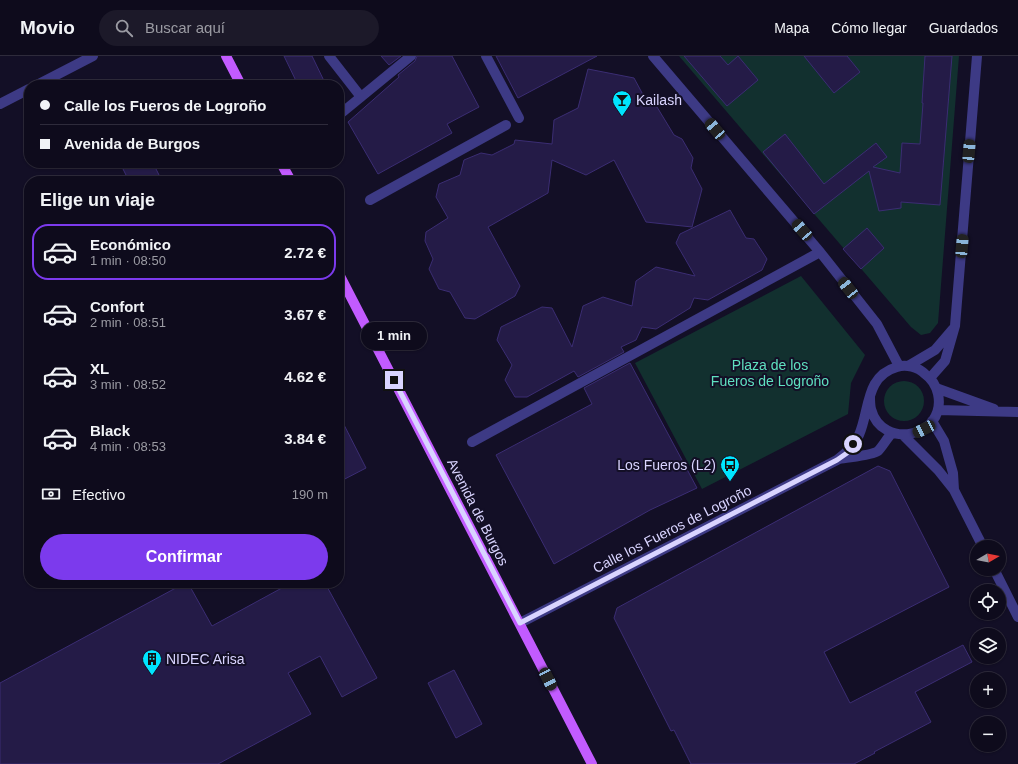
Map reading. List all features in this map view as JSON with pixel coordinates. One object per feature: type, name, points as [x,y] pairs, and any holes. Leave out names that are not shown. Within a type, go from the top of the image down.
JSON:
[{"type":"main road","points":[[226,56],[238,80]]},
{"type":"main road","name":"Avenida de Burgos","points":[[344,284],[592,764]]},
{"type":"street","points":[[47,80],[93,56]]},
{"type":"street","points":[[329,56],[361,97]]},
{"type":"street","points":[[344,111],[410,56]]},
{"type":"street","points":[[486,56],[519,118]]},
{"type":"street","points":[[653,56],[820,252],[877,324],[904,366],[920,370],[930,378],[936,388],[939,399],[938,410],[924,429],[914,434],[903,435],[892,433],[882,427],[875,418],[871,408],[870,396],[873,386],[880,376],[888,369],[904,366],[935,350],[955,326]]},
{"type":"street","points":[[930,378],[945,360],[955,326],[977,56]]},
{"type":"street","points":[[0,104],[24,92]]},
{"type":"street","points":[[370,200],[506,125]]},
{"type":"street","points":[[472,442],[820,252]]},
{"type":"street","points":[[936,388],[1001,412]]},
{"type":"street","name":"Calle los Fueros de Logroño","points":[[520,623],[837,460],[847,453],[859,436],[870,396]]},
{"type":"street","points":[[938,410],[1018,412]]},
{"type":"street","points":[[932,420],[944,441],[953,473],[954,490]]},
{"type":"street","name":"Calle los Fueros de Logroño","points":[[837,460],[849,457],[864,456],[877,452],[892,433]]},
{"type":"street","points":[[903,435],[938,470],[954,490],[979,540]]},
{"type":"street","points":[[998,576],[1018,616]]},
{"type":"green space","points":[[679,56],[959,56],[938,323],[930,333],[921,335],[911,327]]},
{"type":"green space","name":"Plaza de los Fueros de Logroño","points":[[801,276],[865,355],[851,383],[848,414],[702,489],[635,363]]},
{"type":"green space","points":[[900,381],[908,381],[915,384],[921,390],[924,401],[921,412],[915,418],[908,421],[900,421],[893,418],[887,412],[884,405],[884,397],[887,390],[893,384]]},
{"type":"building","points":[[284,56],[312,56],[324,80],[296,80]]},
{"type":"building","points":[[381,56],[401,56],[389,65]]},
{"type":"building","points":[[417,56],[452,56],[479,107],[447,124],[452,133],[378,174],[348,122],[399,77],[398,75],[415,61]]},
{"type":"building","points":[[496,56],[597,56],[518,98]]},
{"type":"building","points":[[684,56],[720,56],[728,65],[738,56],[758,80],[727,106]]},
{"type":"building","points":[[804,56],[847,56],[860,72],[834,93]]},
{"type":"building","points":[[925,56],[952,56],[940,205],[901,202],[901,208],[879,211],[869,171],[814,214],[763,152],[785,134],[824,184],[876,143],[887,157],[873,167],[900,173],[902,143],[920,144]]},
{"type":"building","points":[[588,69],[634,78],[648,104],[657,107],[674,135],[682,139],[693,158],[691,168],[702,189],[692,227],[646,222],[614,160],[586,175],[552,160],[548,193],[488,227],[520,286],[515,296],[475,319],[465,318],[450,292],[439,289],[429,269],[433,259],[425,241],[426,232],[448,218],[436,197],[439,184],[460,175],[464,160],[481,153],[492,155],[514,144],[515,140],[552,144],[554,120],[578,108]]},
{"type":"building","points":[[122,168],[156,168],[160,176],[126,176]]},
{"type":"building","points":[[730,210],[746,238],[754,239],[767,259],[762,270],[708,300],[694,298],[690,308],[656,329],[642,327],[636,340],[621,347],[624,352],[578,377],[574,371],[527,397],[515,397],[505,380],[512,365],[497,340],[501,327],[542,307],[552,308],[572,347],[583,306],[603,297],[632,306],[636,281],[656,267],[695,276],[676,243],[680,234]]},
{"type":"building","points":[[867,228],[884,248],[861,269],[843,249]]},
{"type":"building","points":[[630,363],[697,488],[650,510],[554,564],[496,455],[592,404],[584,388]]},
{"type":"building","points":[[344,425],[366,468],[344,479]]},
{"type":"building","points":[[878,466],[890,471],[949,587],[824,652],[850,703],[963,645],[970,658],[970,663],[915,692],[931,722],[854,764],[691,764],[674,730],[671,731],[614,618],[617,608]]},
{"type":"building","name":"NIDEC Arisa","points":[[176,588],[191,588],[212,626],[282,588],[328,588],[377,678],[342,697],[320,656],[288,673],[311,714],[218,764],[0,764],[0,683]]},
{"type":"building","points":[[454,670],[482,724],[456,738],[428,683]]},
{"type":"place","name":"Kailash","points":[[622,117]]},
{"type":"place","name":"Los Fueros (L2)","points":[[730,482]]},
{"type":"place","name":"NIDEC Arisa","points":[[152,676]]},
{"type":"route","points":[[394,380],[520,623],[837,460],[847,453],[853,444]]}]
